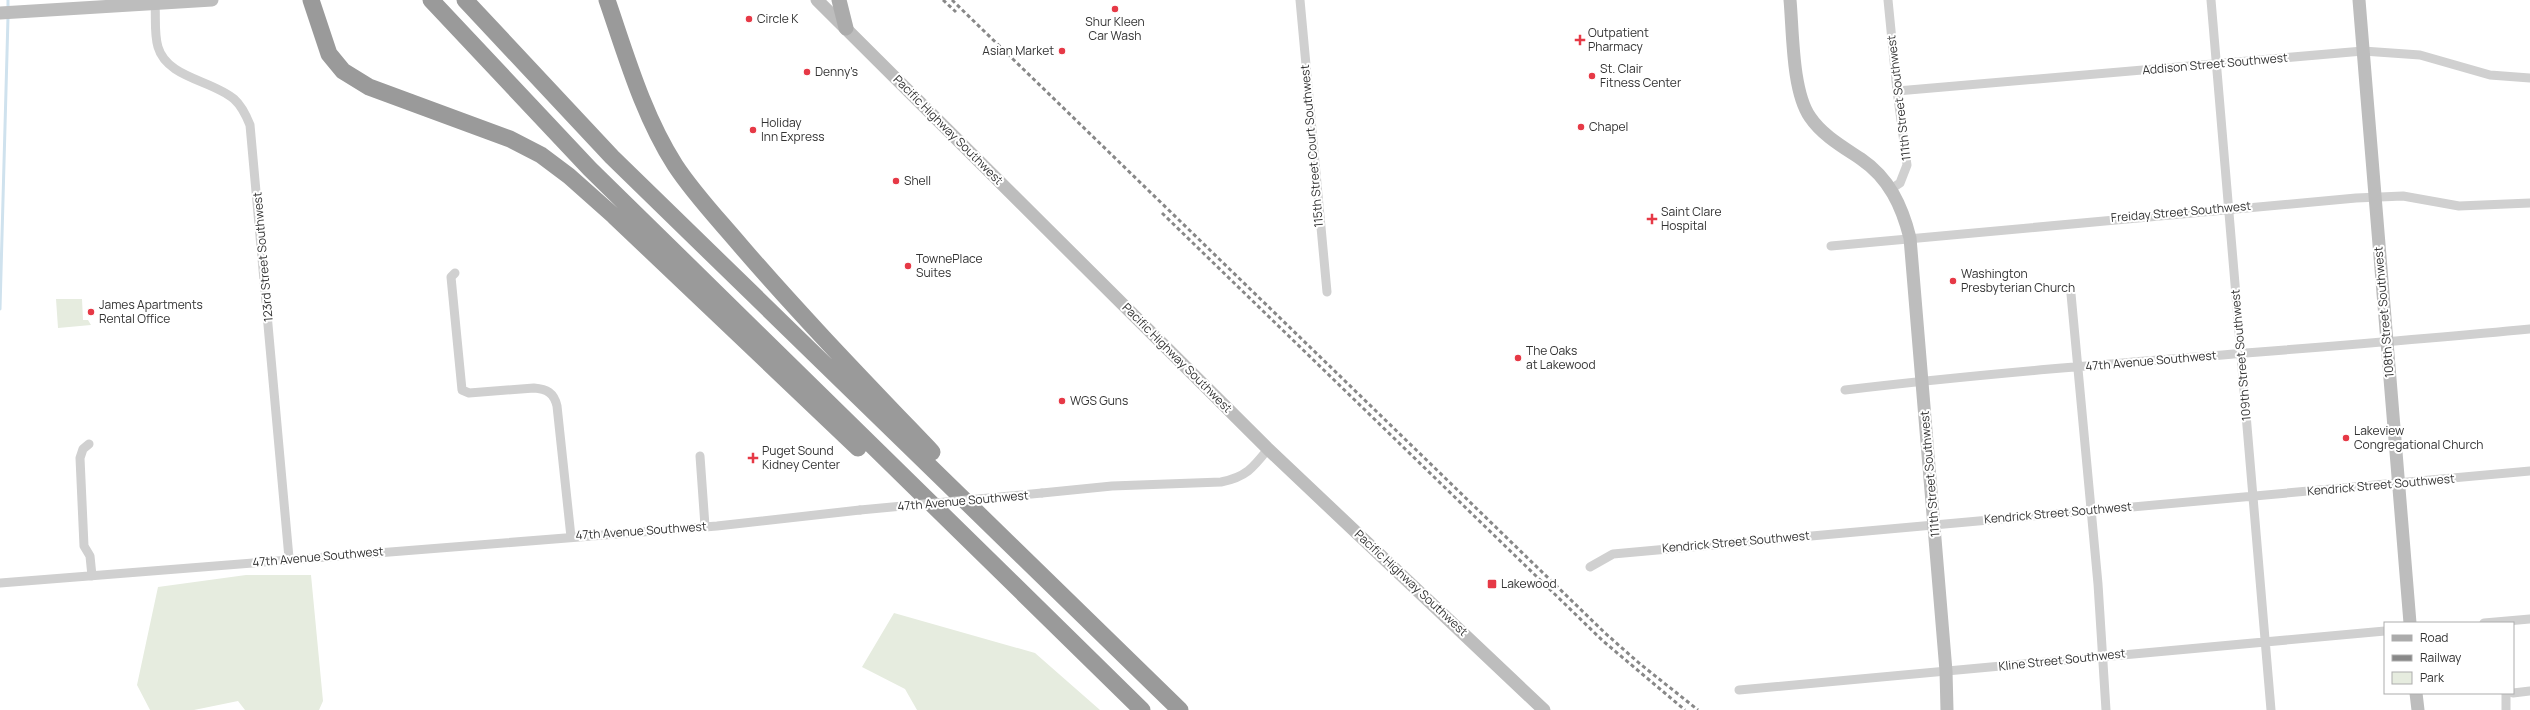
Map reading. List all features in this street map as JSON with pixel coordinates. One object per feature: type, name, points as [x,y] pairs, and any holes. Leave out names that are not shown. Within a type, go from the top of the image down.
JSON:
[{"type":"highway","points":[[311,0],[329,54],[343,71],[369,87],[510,139],[541,155],[569,176],[878,467],[967,539]]},
{"type":"highway","points":[[431,0],[590,169],[1142,710]]},
{"type":"highway","points":[[465,0],[612,157],[998,531],[1180,710]]},
{"type":"highway","points":[[607,0],[654,126],[675,164],[694,191],[824,339],[960,480],[998,531]]},
{"type":"main road","points":[[839,0],[846,28]]},
{"type":"street","points":[[1,13],[106,4],[155,4],[212,0]]},
{"type":"street","name":"Pacific Highway Southwest","points":[[817,0],[1268,449],[1544,710]]},
{"type":"street","name":"115th Street Court Southwest","points":[[1300,0],[1327,292]]},
{"type":"street","name":"111th Street Southwest","points":[[1790,0],[1797,80],[1805,108],[1817,125],[1873,169],[1891,189],[1903,213],[1910,238],[1946,671],[1947,710]]},
{"type":"street","name":"111th Street Southwest","points":[[1888,0],[1896,91],[1907,165],[1900,183],[1891,189]]},
{"type":"street","name":"109th Street Southwest","points":[[2211,0],[2271,710]]},
{"type":"street","name":"108th Street Southwest","points":[[2359,0],[2410,622]]},
{"type":"street","name":"123rd Street Southwest","points":[[155,4],[158,47],[170,66],[218,88],[235,99],[245,112],[250,125],[289,558]]},
{"type":"street","name":"Addison Street Southwest","points":[[1896,91],[2363,51],[2420,55],[2490,75],[2530,78]]},
{"type":"street","name":"Freiday Street Southwest","points":[[1831,246],[2229,208],[2375,197],[2403,196],[2459,206],[2530,203]]},
{"type":"street","points":[[455,272],[451,277],[461,383],[464,392],[534,388],[550,392],[557,406],[571,537]]},
{"type":"street","points":[[2071,294],[2089,510],[2098,584],[2106,710]]},
{"type":"street","name":"47th Avenue Southwest","points":[[1845,390],[1922,381],[2241,352],[2530,330]]},
{"type":"street","points":[[89,444],[81,454],[80,468],[84,546],[90,556],[92,576]]},
{"type":"street","name":"47th Avenue Southwest","points":[[0,582],[92,576],[289,558],[705,526],[1112,486],[1160,486],[1233,479],[1246,473],[1268,449]]},
{"type":"street","points":[[700,456],[705,526]]},
{"type":"street","name":"Kendrick Street Southwest","points":[[1590,567],[1613,554],[2530,471]]},
{"type":"street","points":[[2498,622],[2530,619]]},
{"type":"street","name":"Kline Street Southwest","points":[[1739,690],[2102,655],[2384,631]]},
{"type":"street","points":[[2514,693],[2530,691]]},
{"type":"street","points":[[2416,694],[2418,710]]},
{"type":"street","points":[[2506,710],[2507,694]]},
{"type":"green space","points":[[56,299],[82,299],[83,320],[88,320],[91,325],[58,328]]},
{"type":"green space","points":[[246,575],[311,575],[323,701],[319,710],[245,710],[238,701],[194,710],[150,710],[137,685],[158,587]]},
{"type":"green space","points":[[894,613],[1035,653],[1100,710],[917,710],[905,689],[862,667]]},
{"type":"waterway","points":[[8,0],[8,9]]},
{"type":"waterway","points":[[0,309],[8,17]]},
{"type":"railway","points":[[943,0],[956,12]]},
{"type":"railway","points":[[952,0],[1605,633],[1639,663],[1698,710]]},
{"type":"railway","points":[[1162,213],[1603,641],[1685,710]]},
{"type":"place","name":"Shur Kleen Car Wash","points":[[1115,9]]},
{"type":"place","name":"Circle K","points":[[749,19]]},
{"type":"place","name":"Outpatient Pharmacy","points":[[1580,40]]},
{"type":"place","name":"Asian Market","points":[[1062,51]]},
{"type":"place","name":"Denny's","points":[[807,72]]},
{"type":"place","name":"St. Clair Fitness Center","points":[[1592,76]]},
{"type":"place","name":"Chapel","points":[[1581,127]]},
{"type":"place","name":"Holiday Inn Express","points":[[753,130]]},
{"type":"place","name":"Shell","points":[[896,181]]},
{"type":"place","name":"Saint Clare Hospital","points":[[1652,219]]},
{"type":"place","name":"TownePlace Suites","points":[[908,266]]},
{"type":"place","name":"Washington Presbyterian Church","points":[[1953,281]]},
{"type":"place","name":"James Apartments Rental Office","points":[[91,312]]},
{"type":"place","name":"The Oaks at Lakewood","points":[[1518,358]]},
{"type":"place","name":"WGS Guns","points":[[1062,401]]},
{"type":"place","name":"Lakeview Congregational Church","points":[[2346,438]]},
{"type":"place","name":"Puget Sound Kidney Center","points":[[753,458]]},
{"type":"place","name":"Lakewood","points":[[1492,584]]}]
